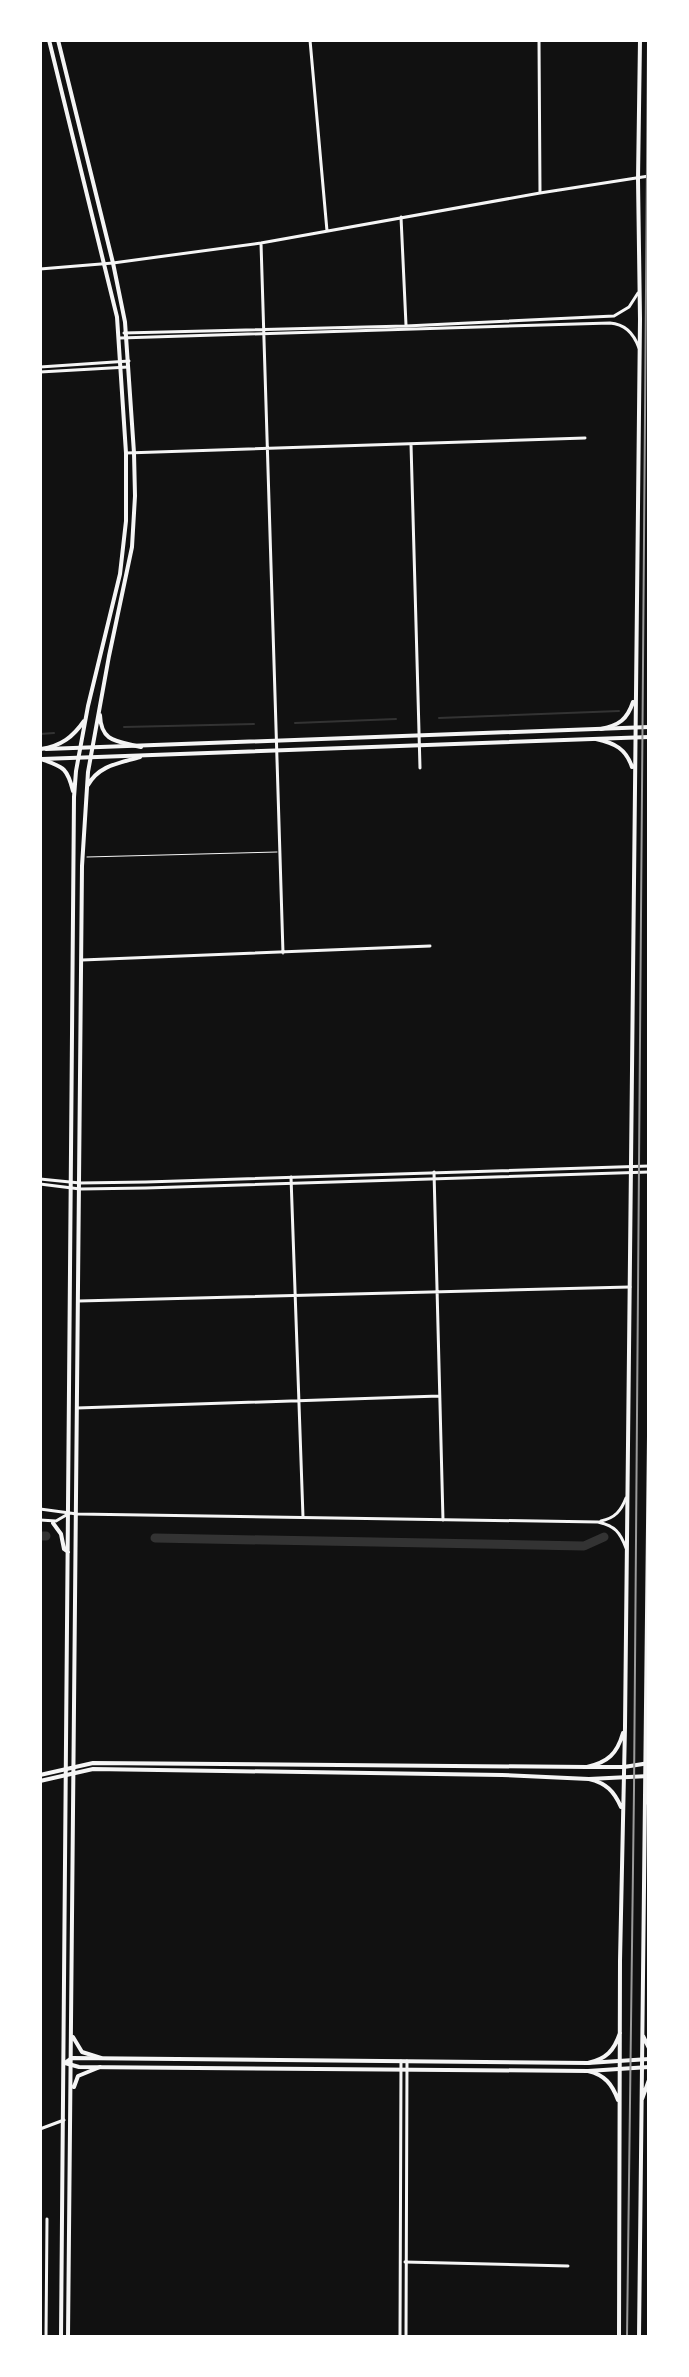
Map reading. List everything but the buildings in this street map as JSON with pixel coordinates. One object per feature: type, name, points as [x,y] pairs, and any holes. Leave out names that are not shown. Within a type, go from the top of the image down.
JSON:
[{"type":"main road","points":[[49,40],[105,264],[119,336],[126,453],[126,521],[120,574],[86,719],[74,797],[61,2337]]},
{"type":"main road","points":[[58,40],[128,336],[134,453],[132,547],[92,749],[83,856],[68,2337]]},
{"type":"main road","points":[[619,2337],[640,352],[640,40]]},
{"type":"main road","points":[[601,729],[625,719],[635,692]]},
{"type":"main road","points":[[99,708],[105,735],[141,747]]},
{"type":"main road","points":[[40,749],[57,746],[70,738],[86,719]]},
{"type":"main road","points":[[40,749],[649,727]]},
{"type":"main road","points":[[40,759],[649,737]]},
{"type":"main road","points":[[596,739],[609,741],[625,751],[634,773]]},
{"type":"main road","points":[[87,787],[93,776],[104,768],[140,757]]},
{"type":"main road","points":[[40,759],[67,771],[74,797]]},
{"type":"main road","points":[[639,2337],[649,1436]]},
{"type":"main road","points":[[53,1523],[68,1552]]},
{"type":"main road","points":[[587,1767],[603,1762],[614,1754],[625,1727]]},
{"type":"main road","points":[[645,1730],[649,1744]]},
{"type":"main road","points":[[40,1775],[93,1763],[587,1767],[647,1764]]},
{"type":"main road","points":[[40,1781],[93,1769],[589,1779],[647,1776]]},
{"type":"main road","points":[[589,1779],[607,1786],[623,1812]]},
{"type":"main road","points":[[644,1810],[649,1795]]},
{"type":"main road","points":[[588,2063],[601,2060],[611,2052],[621,2027]]},
{"type":"main road","points":[[641,2029],[649,2048]]},
{"type":"main road","points":[[72,2034],[82,2052],[101,2058]]},
{"type":"main road","points":[[65,2063],[72,2058],[588,2063],[649,2059]]},
{"type":"main road","points":[[65,2063],[72,2067],[588,2071],[649,2067]]},
{"type":"main road","points":[[71,2093],[78,2076],[100,2067]]},
{"type":"main road","points":[[588,2071],[609,2081],[620,2107]]},
{"type":"main road","points":[[641,2105],[649,2080]]},
{"type":"street","points":[[310,40],[327,231]]},
{"type":"street","points":[[539,40],[540,193]]},
{"type":"street","points":[[40,269],[105,264],[261,243],[649,176]]},
{"type":"street","points":[[401,217],[406,327]]},
{"type":"street","points":[[261,243],[283,953]]},
{"type":"street","points":[[406,327],[614,316],[629,307],[640,290]]},
{"type":"street","points":[[119,336],[615,323],[628,329],[636,339],[640,352]]},
{"type":"street","points":[[40,370],[130,364]]},
{"type":"street","points":[[126,453],[585,438]]},
{"type":"street","points":[[411,444],[420,768]]},
{"type":"street","points":[[82,960],[430,946]]},
{"type":"street","points":[[40,1181],[80,1186],[649,1169]]},
{"type":"street","points":[[434,1175],[443,1520]]},
{"type":"street","points":[[291,1179],[303,1518]]},
{"type":"street","points":[[79,1301],[630,1287]]},
{"type":"street","points":[[77,1408],[439,1396]]},
{"type":"street","points":[[40,1509],[68,1514],[598,1522],[609,1520],[619,1512],[627,1495]]},
{"type":"street","points":[[40,1520],[56,1521],[68,1514]]},
{"type":"street","points":[[598,1522],[618,1530],[626,1549]]},
{"type":"street","points":[[404,2061],[406,2337]]},
{"type":"street","points":[[400,2337],[404,2068]]},
{"type":"street","points":[[40,2129],[64,2120]]},
{"type":"street","points":[[46,2337],[47,2219]]},
{"type":"street","points":[[401,2262],[568,2266]]},
{"type":"lane","points":[[83,856],[280,852]]},
{"type":"waterway","points":[[439,718],[619,711]]},
{"type":"waterway","points":[[295,723],[396,719]]},
{"type":"waterway","points":[[124,727],[254,724]]},
{"type":"waterway","points":[[40,734],[54,733]]},
{"type":"waterway","points":[[40,1536],[46,1536]]},
{"type":"waterway","points":[[155,1538],[584,1546],[604,1537]]},
{"type":"railway","points":[[627,2337],[648,40]]}]
